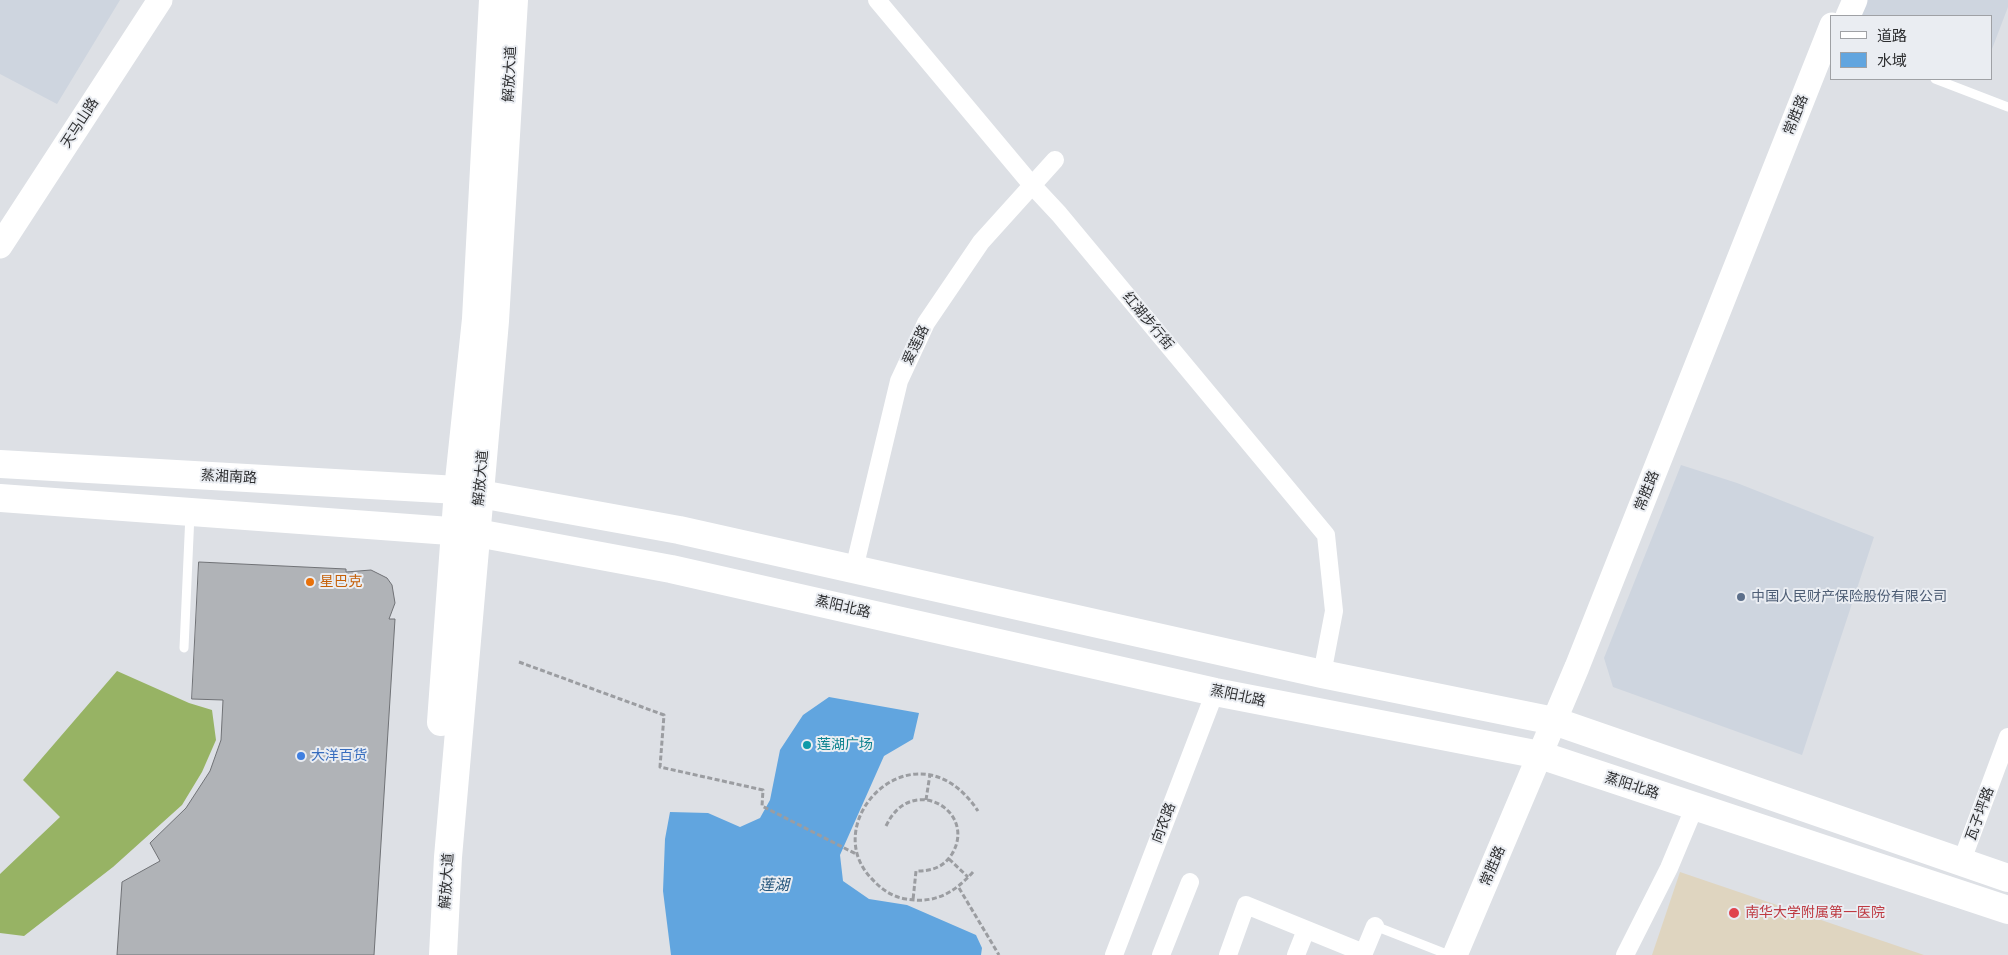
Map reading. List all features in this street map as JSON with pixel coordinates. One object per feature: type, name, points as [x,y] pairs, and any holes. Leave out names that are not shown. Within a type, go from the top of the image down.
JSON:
[{"type":"main road","name":"解放大道","points":[[443,955],[469,492],[493,0]]},
{"type":"main road","name":"解放大道","points":[[469,492],[495,321],[514,0]]},
{"type":"main road","name":"蒸湘南路","points":[[0,464],[469,492]]},
{"type":"main road","points":[[469,492],[679,530],[1322,674],[1559,723],[2008,878]]},
{"type":"main road","points":[[0,498],[466,532]]},
{"type":"main road","name":"解放大道","points":[[425,955],[466,532]]},
{"type":"main road","name":"蒸阳北路","points":[[466,532],[671,569],[1215,692],[1545,757],[2008,910]]},
{"type":"street","name":"天马山路","points":[[0,229],[150,0]]},
{"type":"street","name":"天马山路","points":[[0,246],[160,0]]},
{"type":"street","name":"红湖步行街","points":[[877,0],[1032,185],[1059,214],[1326,535],[1334,611],[1322,674]]},
{"type":"street","points":[[1835,15],[1842,0]]},
{"type":"street","points":[[1848,15],[1855,0]]},
{"type":"street","name":"常胜路","points":[[1559,723],[1830,29]]},
{"type":"street","name":"常胜路","points":[[1466,955],[1545,757],[1830,63]]},
{"type":"street","name":"爱莲路","points":[[854,569],[899,381],[922,332],[981,242],[1055,160]]},
{"type":"street","name":"向农路","points":[[1114,955],[1215,692]]},
{"type":"street","name":"瓦子坪路","points":[[1962,862],[2008,737]]},
{"type":"street","name":"常胜路","points":[[1455,955],[1545,757]]},
{"type":"street","points":[[1625,955],[1668,868],[1695,806]]},
{"type":"street","points":[[1161,955],[1190,882]]},
{"type":"street","points":[[1228,955],[1246,905],[1363,954],[1375,926]]},
{"type":"street","points":[[1296,955],[1306,930]]},
{"type":"lane","points":[[1938,80],[2008,107]]},
{"type":"lane","points":[[184,648],[190,512]]},
{"type":"lane","points":[[1375,926],[1449,955]]},
{"type":"path","points":[[519,662],[664,715],[660,767],[762,790],[762,806],[858,855]]},
{"type":"path","points":[[973,872],[959,888],[941,898],[913,900],[900,898],[881,889],[867,874],[858,855],[856,834],[861,813],[872,795],[888,782],[908,774],[930,774],[950,781],[961,790],[978,811]]},
{"type":"path","points":[[926,800],[930,774]]},
{"type":"path","points":[[886,826],[891,815],[899,806],[910,801],[926,800],[943,806],[956,826],[955,849],[949,859],[939,867],[928,871],[916,871],[913,900]]},
{"type":"path","points":[[949,859],[968,877]]},
{"type":"path","points":[[959,888],[999,955]]},
{"type":"shaded area","points":[[0,0],[120,0],[57,104],[0,74]]},
{"type":"shaded area","points":[[1863,0],[2008,0],[2008,7],[1993,46],[1993,15],[1857,15]]},
{"type":"shaded area","name":"中国人民财产保险股份有限公司","points":[[1681,465],[1737,483],[1874,537],[1802,755],[1613,687],[1604,658]]},
{"type":"shaded area","name":"南华大学附属第一医院","points":[[1680,872],[1924,955],[1652,955]]},
{"type":"green space","points":[[117,671],[189,703],[212,710],[216,740],[202,772],[182,805],[113,867],[24,936],[0,933],[0,874],[60,817],[23,780]]},
{"type":"water","name":"莲湖","points":[[829,697],[919,713],[913,739],[884,756],[840,855],[843,881],[869,899],[907,905],[976,935],[982,948],[981,955],[671,955],[663,891],[665,839],[670,812],[708,813],[740,827],[760,818],[770,800],[780,750],[803,715]]},
{"type":"building","name":"大洋百货","points":[[199,562],[346,569],[346,572],[371,570],[387,578],[392,585],[395,603],[389,619],[395,619],[374,955],[117,955],[122,882],[160,861],[150,843],[186,808],[210,771],[221,740],[223,700],[192,699]]},
{"type":"place","name":"星巴克","points":[[310,582]]},
{"type":"place","name":"中国人民财产保险股份有限公司","points":[[1741,597]]},
{"type":"place","name":"莲湖广场","points":[[807,745]]},
{"type":"place","name":"大洋百货","points":[[301,756]]},
{"type":"place","name":"南华大学附属第一医院","points":[[1734,913]]}]
